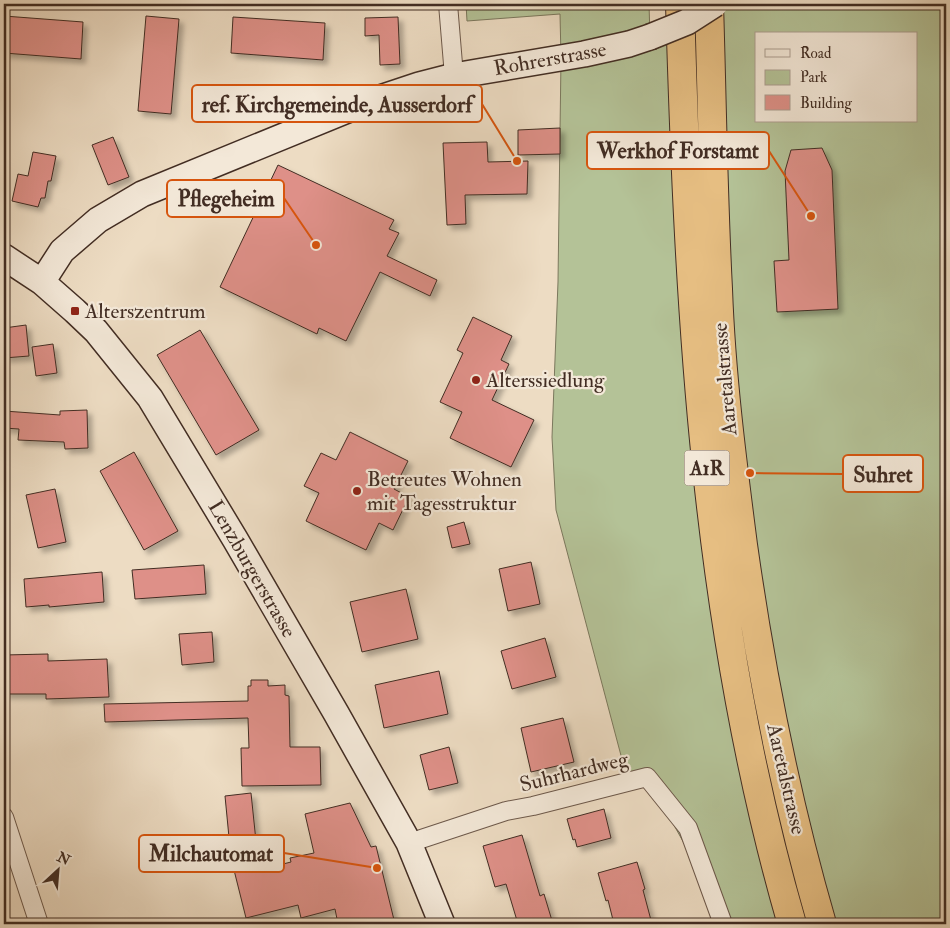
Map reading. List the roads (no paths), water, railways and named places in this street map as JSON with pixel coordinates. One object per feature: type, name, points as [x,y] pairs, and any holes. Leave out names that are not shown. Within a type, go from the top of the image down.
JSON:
[{"type":"highway","name":"Aaretalstrasse","points":[[680,4],[692,308],[716,559],[753,770],[792,924]]},
{"type":"highway","name":"Aaretalstrasse","points":[[709,4],[718,290],[731,456],[755,629],[766,689],[791,807],[822,924]]},
{"type":"main road","name":"Rohrerstrasse","points":[[42,282],[62,252],[69,245],[98,220],[142,194],[362,104],[419,85],[454,76],[584,54],[629,44],[687,22],[715,4]]},
{"type":"main road","name":"Lenzburgerstrasse","points":[[4,256],[42,282],[96,331],[150,398],[235,539],[409,843],[442,924]]},
{"type":"street","points":[[448,4],[454,76]]},
{"type":"street","name":"Suhrhardweg","points":[[409,843],[506,811],[647,777],[688,828],[723,924]]},
{"type":"street","points":[[4,817],[39,924]]},
{"type":"place","name":"ref. Kirchgemeinde, Ausserdorf","points":[[517,161]]},
{"type":"place","name":"Werkhof Forstamt","points":[[811,216]]},
{"type":"place","name":"Pflegeheim","points":[[316,245]]},
{"type":"place","name":"Alterszentrum","points":[[75,311]]},
{"type":"place","name":"Alterssiedlung","points":[[476,380]]},
{"type":"place","name":"Suhret","points":[[750,473]]},
{"type":"place","name":"Betreutes Wohnen mit Tagesstruktur","points":[[357,491]]},
{"type":"place","name":"Milchautomat","points":[[377,868]]}]
